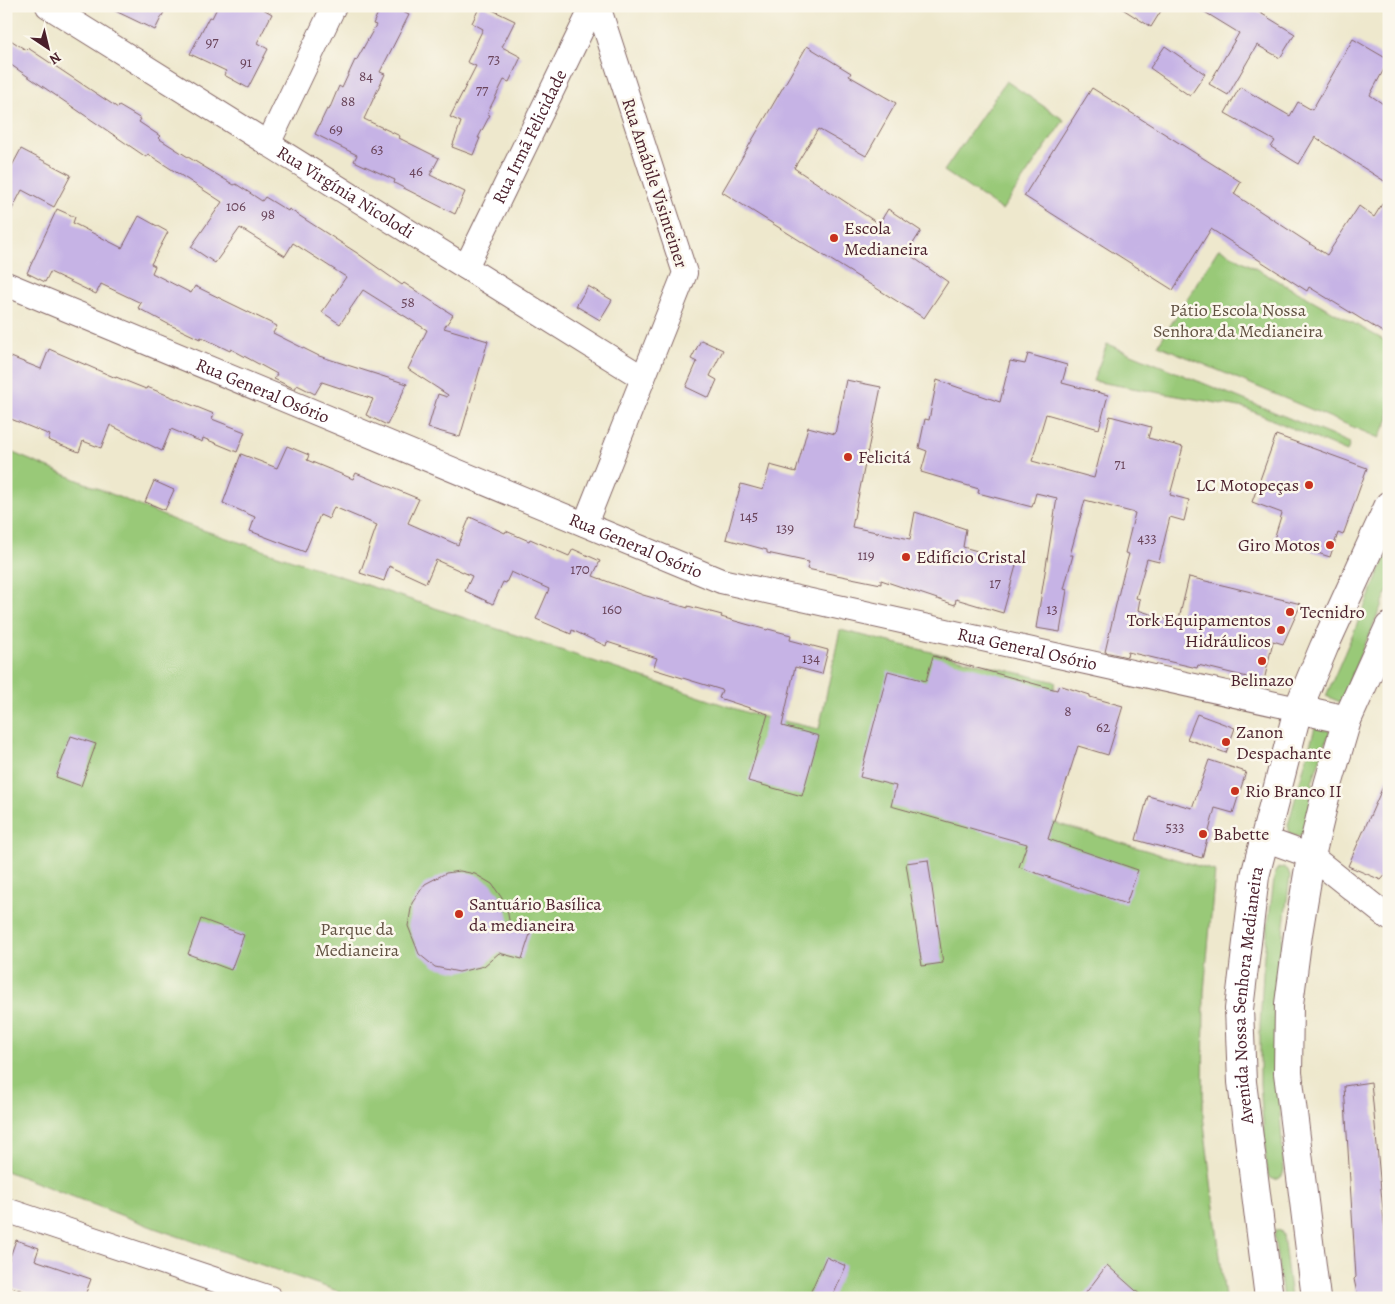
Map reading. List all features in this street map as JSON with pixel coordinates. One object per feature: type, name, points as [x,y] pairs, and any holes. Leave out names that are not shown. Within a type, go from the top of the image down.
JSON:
[{"type":"main road","name":"Avenida Nossa Senhora Medianeira","points":[[1269,1298],[1242,1082],[1239,1008],[1255,876],[1298,709],[1324,647],[1389,505]]},
{"type":"main road","name":"Avenida Nossa Senhora Medianeira","points":[[1316,1298],[1288,1073],[1289,1004],[1311,856],[1328,785],[1347,720],[1389,626]]},
{"type":"main road","points":[[1298,709],[1347,720]]},
{"type":"street","name":"Rua Virgínia Nicolodi","points":[[48,6],[81,15],[268,144],[643,378]]},
{"type":"street","points":[[268,144],[334,6]]},
{"type":"street","name":"Rua Irmã Felicidade","points":[[466,267],[593,6]]},
{"type":"street","name":"Rua Amábile Visinteiner","points":[[585,524],[685,273],[598,6]]},
{"type":"street","name":"Rua General Osório","points":[[6,284],[721,580],[1298,709]]},
{"type":"street","points":[[1264,838],[1311,856],[1389,918]]},
{"type":"street","points":[[6,1210],[270,1298]]},
{"type":"green space","points":[[1006,81],[1064,120],[1002,210],[944,171]]},
{"type":"green space","name":"Pátio Escola Nossa Senhora da Medianeira","points":[[1219,248],[1389,343],[1389,419],[1379,438],[1158,345]]},
{"type":"green space","points":[[1107,344],[1350,443],[1347,452],[1245,408],[1093,381]]},
{"type":"green space","name":"Parque da Medianeira","points":[[6,450],[176,521],[751,714],[819,729],[840,630],[1056,682],[1022,813],[1215,871],[1204,992],[1203,1115],[1225,1298],[358,1298],[157,1229],[6,1171]]},
{"type":"green space","points":[[1389,550],[1389,588],[1340,702],[1326,696]]},
{"type":"green space","points":[[1315,727],[1330,731],[1312,782],[1314,785],[1305,828],[1300,836],[1295,836],[1290,834],[1288,825]]},
{"type":"green space","points":[[1284,867],[1288,870],[1290,876],[1279,969],[1276,1025],[1284,1170],[1281,1177],[1272,1179],[1267,1172],[1260,1084],[1260,1026],[1264,955],[1275,872],[1278,868]]},
{"type":"green space","points":[[1276,1230],[1281,1231],[1283,1235],[1291,1298],[1283,1298],[1274,1236]]},
{"type":"building","points":[[105,6],[167,6],[155,30]]},
{"type":"building","points":[[218,6],[258,6],[272,14],[257,43],[268,49],[248,88],[224,75],[226,71],[190,54],[209,17],[212,18]]},
{"type":"building","points":[[381,6],[406,6],[403,12],[409,15],[380,72],[385,74],[364,119],[400,136],[399,138],[439,158],[430,175],[465,192],[455,214],[394,183],[395,180],[354,161],[357,155],[315,134],[327,109],[329,110],[339,86],[342,88],[355,60],[376,25],[373,24]]},
{"type":"building","points":[[480,6],[484,6],[515,21],[502,47],[521,57],[509,82],[504,80],[487,114],[490,115],[478,138],[480,138],[473,155],[452,147],[461,122],[450,117],[476,66],[467,62],[483,29],[472,23]]},
{"type":"building","points":[[1118,6],[1164,6],[1151,27]]},
{"type":"building","points":[[1195,6],[1249,6],[1295,34],[1280,58],[1257,45],[1228,95],[1209,84],[1239,33]]},
{"type":"building","points":[[6,37],[26,50],[28,48],[118,108],[119,106],[141,119],[139,122],[160,136],[158,138],[188,157],[262,201],[265,197],[288,211],[289,209],[402,285],[404,283],[453,315],[444,328],[488,341],[460,437],[428,428],[438,394],[447,397],[448,395],[408,369],[427,330],[363,290],[340,324],[322,312],[346,277],[293,243],[285,256],[240,228],[215,263],[191,247],[222,202],[148,154],[146,157],[6,61]]},
{"type":"building","points":[[1353,39],[1389,60],[1370,95],[1389,108],[1389,184],[1315,137],[1299,164],[1271,147],[1275,141],[1225,113],[1240,87],[1290,116],[1298,102],[1312,110]]},
{"type":"building","points":[[807,46],[851,73],[849,76],[896,103],[866,156],[818,129],[794,168],[879,224],[888,209],[921,231],[907,253],[948,282],[924,318],[722,192]]},
{"type":"building","points":[[1165,46],[1205,74],[1190,96],[1150,68]]},
{"type":"building","points":[[1092,88],[1241,182],[1234,194],[1327,255],[1359,206],[1374,217],[1389,193],[1389,336],[1309,287],[1307,291],[1211,229],[1173,290],[1024,196]]},
{"type":"building","points":[[21,149],[71,175],[54,207],[22,190],[6,221],[6,177]]},
{"type":"building","points":[[57,209],[75,217],[73,223],[122,248],[139,216],[168,232],[151,264],[155,266],[152,273],[191,293],[195,286],[277,326],[273,333],[319,356],[407,384],[387,425],[366,415],[373,399],[322,382],[315,394],[297,385],[295,389],[274,379],[277,374],[231,349],[230,351],[168,324],[138,308],[141,303],[101,284],[96,294],[50,272],[45,282],[27,273]]},
{"type":"building","points":[[588,286],[612,300],[600,320],[576,306]]},
{"type":"building","points":[[701,340],[723,350],[710,376],[717,380],[709,398],[686,387],[697,362],[691,359]]},
{"type":"building","points":[[49,349],[116,378],[146,389],[147,387],[214,414],[212,419],[245,432],[237,452],[203,438],[202,442],[171,429],[162,451],[110,425],[101,448],[83,441],[79,452],[48,440],[50,435],[6,417],[6,355],[41,369]]},
{"type":"building","points":[[1028,354],[1067,365],[1062,383],[1108,395],[1099,429],[1046,414],[1032,461],[1094,478],[1110,416],[1151,427],[1148,438],[1183,447],[1170,495],[1189,500],[1184,521],[1170,517],[1159,562],[1147,559],[1136,598],[1140,599],[1138,610],[1178,623],[1189,577],[1301,604],[1283,644],[1273,641],[1264,681],[1198,665],[1197,668],[1128,652],[1127,657],[1105,652],[1129,554],[1125,553],[1135,513],[1085,500],[1070,555],[1073,555],[1064,589],[1067,590],[1060,632],[1036,628],[1057,498],[1036,493],[1032,507],[978,493],[979,489],[921,472],[927,451],[919,448],[925,419],[929,420],[937,380],[1000,402],[1010,361],[1025,364]]},
{"type":"building","points":[[846,380],[881,387],[852,527],[910,539],[915,512],[966,529],[963,547],[1017,562],[1003,613],[956,599],[955,605],[881,580],[881,584],[807,569],[809,562],[767,553],[767,550],[726,539],[741,484],[763,490],[770,465],[796,472],[808,427],[835,434]]},
{"type":"building","name":"LC Motopeças","points":[[1276,435],[1367,468],[1343,535],[1338,533],[1330,557],[1274,539],[1282,513],[1252,502]]},
{"type":"building","points":[[287,446],[309,455],[307,460],[353,479],[356,473],[419,499],[408,523],[458,545],[470,517],[505,533],[506,531],[529,541],[530,539],[569,556],[573,549],[600,561],[593,576],[643,595],[791,635],[790,640],[828,650],[822,674],[795,667],[782,726],[819,736],[802,796],[748,781],[768,714],[719,698],[722,690],[653,669],[657,658],[607,642],[606,646],[572,630],[571,634],[536,619],[549,589],[511,572],[506,583],[503,582],[493,604],[465,591],[472,576],[436,560],[426,583],[389,566],[384,581],[360,573],[377,525],[334,507],[329,519],[320,515],[305,552],[250,531],[255,517],[223,503],[241,454],[277,468]]},
{"type":"building","points":[[154,481],[174,490],[165,510],[145,502]]},
{"type":"building","points":[[933,656],[1057,690],[1059,685],[1090,695],[1090,697],[1123,706],[1108,755],[1078,746],[1048,839],[1138,870],[1126,904],[1019,867],[1027,844],[891,806],[896,786],[860,777],[888,671],[926,681]]},
{"type":"building","points":[[1197,714],[1235,728],[1226,753],[1187,739]]},
{"type":"building","points":[[71,736],[96,744],[81,786],[56,777]]},
{"type":"building","points":[[1209,760],[1246,772],[1233,813],[1215,808],[1202,858],[1136,840],[1148,796],[1192,808]]},
{"type":"building","points":[[1389,773],[1389,871],[1381,880],[1348,866]]},
{"type":"building","points":[[928,860],[943,963],[922,966],[906,863]]},
{"type":"building","name":"Santuário Basílica da medianeira","points":[[460,871],[475,874],[492,884],[506,904],[510,925],[533,925],[522,959],[499,953],[484,966],[459,972],[435,967],[419,954],[408,926],[412,903],[425,884],[446,873]]},
{"type":"building","points":[[201,919],[244,935],[231,970],[188,954]]},
{"type":"building","points":[[1371,1082],[1386,1243],[1389,1240],[1389,1298],[1358,1298],[1354,1279],[1356,1277],[1344,1086]]},
{"type":"building","points":[[16,1240],[39,1248],[35,1260],[91,1279],[84,1298],[43,1298],[6,1285],[6,1268]]},
{"type":"building","points":[[826,1257],[846,1266],[832,1298],[808,1298]]},
{"type":"building","points":[[1107,1265],[1144,1298],[1082,1298]]},
{"type":"place","name":"Escola Medianeira","points":[[834,238]]},
{"type":"place","name":"Felicitá","points":[[848,457]]},
{"type":"place","name":"LC Motopeças","points":[[1309,485]]},
{"type":"place","name":"Giro Motos","points":[[1330,545]]},
{"type":"place","name":"Edifício Cristal","points":[[906,557]]},
{"type":"place","name":"Tecnidro","points":[[1290,612]]},
{"type":"place","name":"Tork Equipamentos Hidráulicos","points":[[1281,630]]},
{"type":"place","name":"Belinazo","points":[[1262,661]]},
{"type":"place","name":"Zanon Despachante","points":[[1226,742]]},
{"type":"place","name":"Rio Branco II","points":[[1235,791]]},
{"type":"place","name":"Babette","points":[[1203,834]]},
{"type":"place","name":"Santuário Basílica da medianeira","points":[[459,914]]}]
